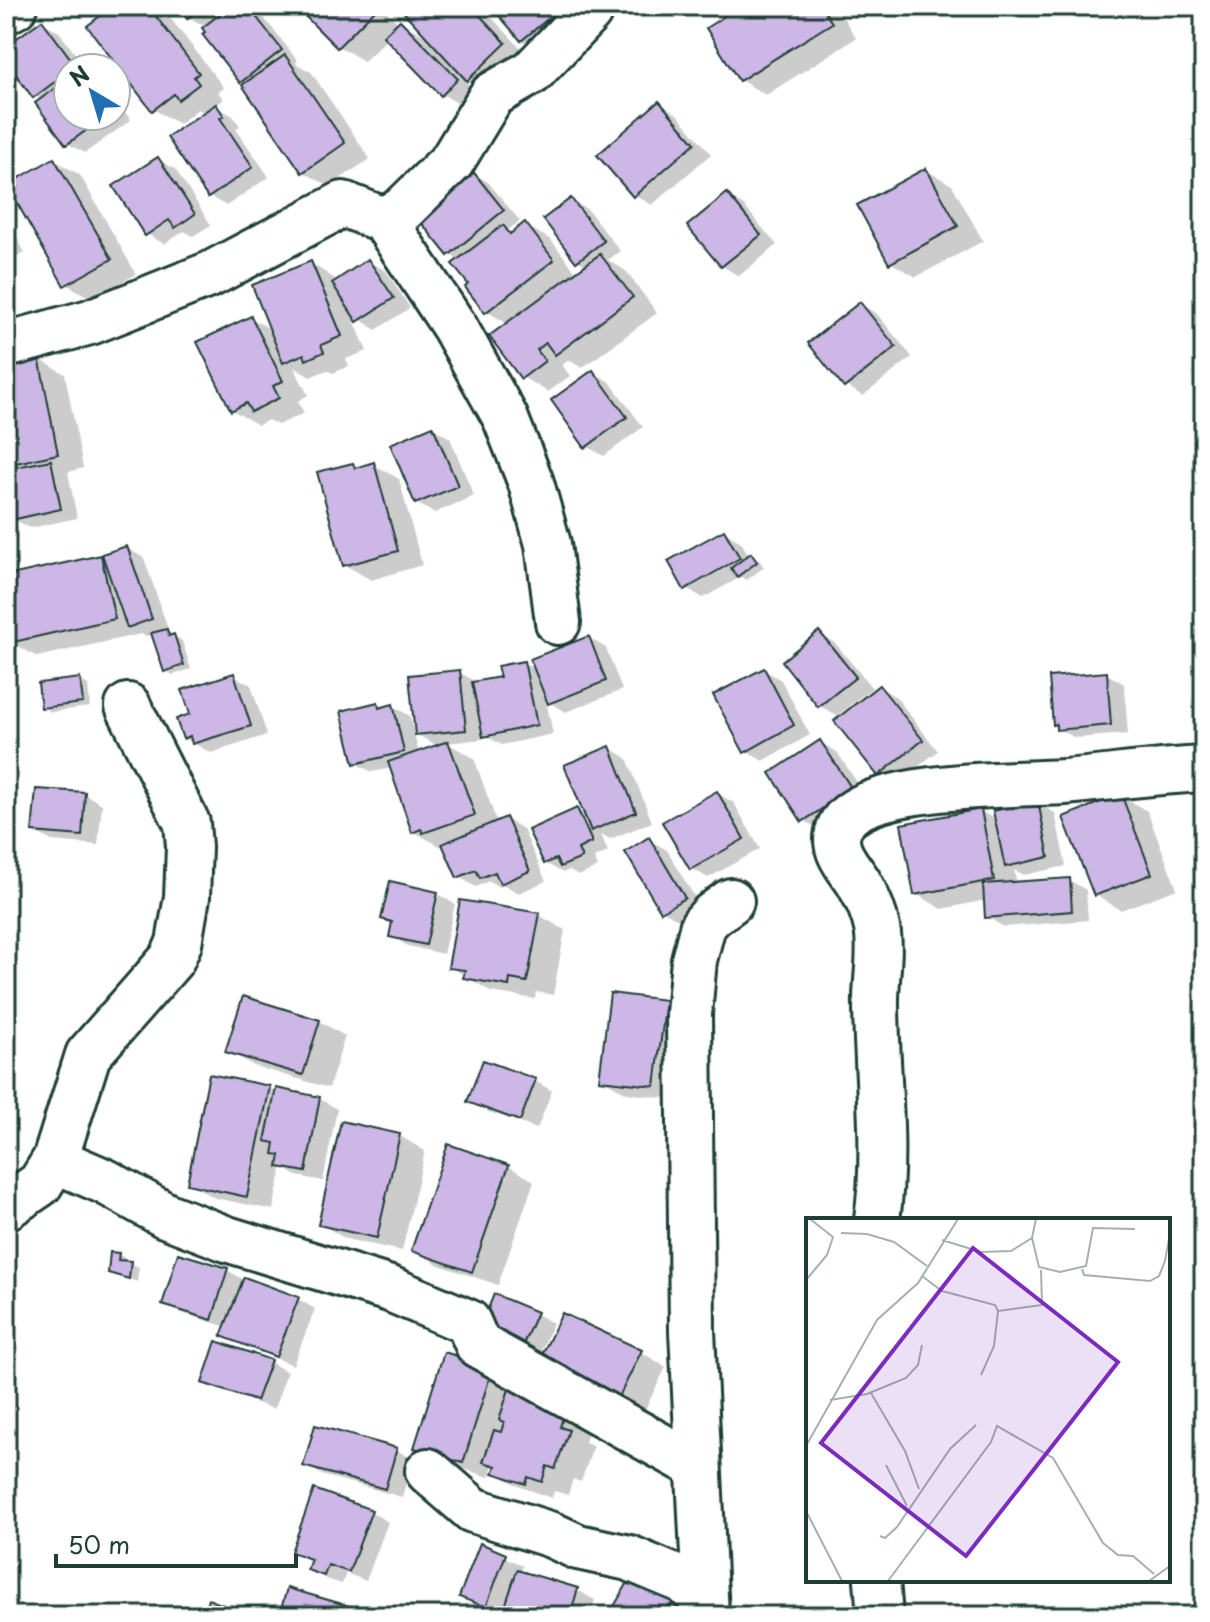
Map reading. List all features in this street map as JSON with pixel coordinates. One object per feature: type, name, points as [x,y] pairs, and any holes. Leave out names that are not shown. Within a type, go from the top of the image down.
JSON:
[{"type":"street","points":[[6,11],[15,6]]},
{"type":"street","points":[[384,220],[402,210],[452,161],[492,95],[532,72],[589,12],[589,6]]},
{"type":"street","points":[[6,345],[90,322],[211,274],[343,204],[384,220],[454,326],[505,417],[531,483],[548,544],[558,622]]},
{"type":"street","points":[[6,1207],[40,1184],[55,1160],[88,1055],[172,959],[179,943],[187,897],[187,823],[128,706]]},
{"type":"street","points":[[877,1218],[881,1188],[875,1006],[878,933],[868,901],[838,849],[839,828],[845,819],[856,810],[881,800],[947,787],[1064,782],[1124,774],[1204,769]]},
{"type":"street","points":[[705,1608],[692,1331],[689,1014],[694,960],[703,925],[731,901]]},
{"type":"street","points":[[55,1160],[106,1182],[165,1215],[227,1239],[390,1289],[468,1322],[478,1345],[697,1466]]},
{"type":"street","points":[[428,1471],[473,1510],[552,1535],[578,1547],[629,1558],[684,1581],[705,1608]]},
{"type":"street","points":[[877,1582],[880,1616]]},
{"type":"building","points":[[113,6],[148,6],[199,73],[194,77],[199,84],[178,100],[174,94],[152,111],[132,85],[132,52],[107,52],[87,26]]},
{"type":"building","points":[[177,6],[203,6],[187,19]]},
{"type":"building","points":[[230,6],[248,6],[282,50],[240,83],[202,34],[205,32],[202,28]]},
{"type":"building","points":[[295,6],[372,6],[375,10],[337,48]]},
{"type":"building","points":[[398,6],[471,6],[506,43],[467,81]]},
{"type":"building","points":[[491,6],[561,6],[562,7],[521,41]]},
{"type":"building","points":[[740,6],[821,6],[832,23],[739,81],[706,28]]},
{"type":"building","points":[[42,20],[66,52],[52,52],[52,84],[33,98],[6,61],[6,46]]},
{"type":"building","points":[[400,20],[458,79],[441,96],[383,36]]},
{"type":"building","points":[[285,55],[345,143],[302,173],[242,85]]},
{"type":"building","points":[[52,91],[52,126],[35,103]]},
{"type":"building","points":[[659,101],[695,143],[633,197],[597,155]]},
{"type":"building","points":[[216,104],[224,116],[220,118],[253,167],[208,198],[167,137]]},
{"type":"building","points":[[56,132],[84,132],[66,145]]},
{"type":"building","points":[[158,157],[195,214],[175,228],[169,220],[145,236],[113,186]]},
{"type":"building","points":[[54,158],[112,259],[64,286],[7,185]]},
{"type":"building","points":[[926,168],[958,226],[889,264],[857,205]]},
{"type":"building","points":[[471,169],[504,210],[448,256],[415,215]]},
{"type":"building","points":[[727,193],[761,235],[721,267],[687,226]]},
{"type":"building","points":[[571,198],[604,241],[576,262],[543,219]]},
{"type":"building","points":[[525,222],[554,260],[485,313],[452,264],[503,225],[510,234]]},
{"type":"building","points":[[600,254],[633,297],[555,355],[546,343],[537,350],[545,361],[521,379],[489,336]]},
{"type":"building","points":[[368,259],[394,298],[357,322],[332,283]]},
{"type":"building","points":[[311,261],[342,336],[321,345],[324,352],[306,360],[304,354],[283,363],[252,285]]},
{"type":"building","points":[[860,302],[896,347],[844,388],[808,343]]},
{"type":"building","points":[[251,316],[283,381],[273,386],[279,398],[251,412],[246,403],[231,411],[197,342]]},
{"type":"building","points":[[39,357],[58,454],[11,464],[6,436],[6,364]]},
{"type":"building","points":[[593,370],[627,417],[585,448],[551,400]]},
{"type":"building","points":[[433,426],[458,486],[415,504],[390,444]]},
{"type":"building","points":[[51,460],[61,509],[11,520],[6,496],[6,469]]},
{"type":"building","points":[[374,462],[398,551],[343,566],[317,472],[353,463],[355,468]]},
{"type":"building","points":[[724,530],[740,558],[684,590],[668,561]]},
{"type":"building","points":[[127,546],[152,619],[127,628],[102,554]]},
{"type":"building","points":[[751,553],[757,562],[737,577],[731,568]]},
{"type":"building","points":[[101,555],[115,619],[9,643],[6,576]]},
{"type":"building","points":[[167,629],[169,636],[174,634],[184,665],[164,672],[151,633]]},
{"type":"building","points":[[819,631],[856,677],[818,707],[782,661]]},
{"type":"building","points":[[589,636],[606,681],[548,704],[530,659]]},
{"type":"building","points":[[524,661],[537,725],[483,737],[472,682],[500,677],[497,666]]},
{"type":"building","points":[[764,668],[794,725],[744,753],[713,695]]},
{"type":"building","points":[[460,670],[466,730],[415,735],[409,675]]},
{"type":"building","points":[[1107,672],[1111,725],[1056,730],[1049,677]]},
{"type":"building","points":[[234,673],[251,726],[192,744],[190,736],[183,739],[176,719],[190,714],[182,690]]},
{"type":"building","points":[[80,678],[83,703],[41,708],[38,683]]},
{"type":"building","points":[[879,685],[923,740],[878,776],[834,721]]},
{"type":"building","points":[[378,702],[379,708],[393,704],[404,752],[354,764],[341,711]]},
{"type":"building","points":[[820,740],[852,789],[802,822],[770,773]]},
{"type":"building","points":[[448,741],[475,815],[423,833],[421,829],[412,833],[388,762]]},
{"type":"building","points":[[610,746],[636,812],[591,831],[564,765]]},
{"type":"building","points":[[36,789],[85,792],[82,836],[32,832]]},
{"type":"building","points":[[717,791],[744,839],[690,870],[662,822]]},
{"type":"building","points":[[1121,794],[1152,874],[1094,896],[1063,817]]},
{"type":"building","points":[[1038,801],[1049,857],[1005,867],[993,811]]},
{"type":"building","points":[[577,808],[592,842],[578,849],[582,858],[560,867],[556,859],[544,864],[528,830]]},
{"type":"building","points":[[981,809],[994,880],[914,895],[901,824]]},
{"type":"building","points":[[506,817],[530,871],[500,884],[495,872],[480,878],[476,870],[457,878],[442,844]]},
{"type":"building","points":[[649,837],[685,898],[661,912],[625,852]]},
{"type":"building","points":[[1070,878],[1072,911],[985,918],[983,884]]},
{"type":"building","points":[[390,881],[438,892],[426,945],[389,937],[392,922],[381,919]]},
{"type":"building","points":[[460,900],[540,913],[527,982],[510,979],[509,986],[463,978],[465,970],[448,968]]},
{"type":"building","points":[[610,993],[666,1000],[655,1086],[599,1080]]},
{"type":"building","points":[[243,996],[320,1020],[303,1075],[225,1052]]},
{"type":"building","points":[[483,1060],[536,1079],[520,1121],[467,1102]]},
{"type":"building","points":[[209,1074],[270,1086],[247,1197],[187,1184]]},
{"type":"building","points":[[276,1088],[320,1097],[306,1172],[278,1167],[280,1155],[273,1154],[275,1143],[265,1141]]},
{"type":"building","points":[[341,1121],[400,1134],[377,1238],[318,1225]]},
{"type":"building","points":[[448,1144],[509,1165],[472,1272],[411,1251]]},
{"type":"building","points":[[110,1252],[119,1253],[118,1260],[131,1261],[129,1279],[108,1273]]},
{"type":"building","points":[[178,1253],[228,1268],[212,1320],[162,1305]]},
{"type":"building","points":[[244,1277],[299,1297],[276,1357],[221,1336]]},
{"type":"building","points":[[494,1294],[537,1312],[521,1349],[479,1331]]},
{"type":"building","points":[[562,1313],[642,1350],[616,1403],[537,1365]]},
{"type":"building","points":[[216,1341],[271,1360],[256,1401],[202,1383]]},
{"type":"building","points":[[444,1352],[493,1367],[463,1463],[414,1448]]},
{"type":"building","points":[[511,1383],[568,1402],[560,1427],[569,1430],[555,1469],[547,1466],[542,1482],[528,1477],[526,1484],[493,1473],[496,1466],[483,1462],[494,1430],[501,1432],[504,1422],[499,1420]]},
{"type":"building","points":[[315,1425],[397,1448],[385,1489],[303,1466]]},
{"type":"building","points":[[314,1489],[372,1510],[349,1572],[328,1565],[324,1576],[307,1570],[311,1559],[291,1552]]},
{"type":"building","points":[[480,1543],[506,1554],[486,1607],[459,1597]]},
{"type":"building","points":[[517,1570],[578,1588],[570,1616],[502,1616]]},
{"type":"building","points":[[634,1572],[676,1596],[665,1616],[609,1615]]},
{"type":"building","points":[[287,1588],[356,1608],[353,1616],[279,1616]]},
{"type":"building","points":[[208,1599],[251,1616],[202,1616]]}]
